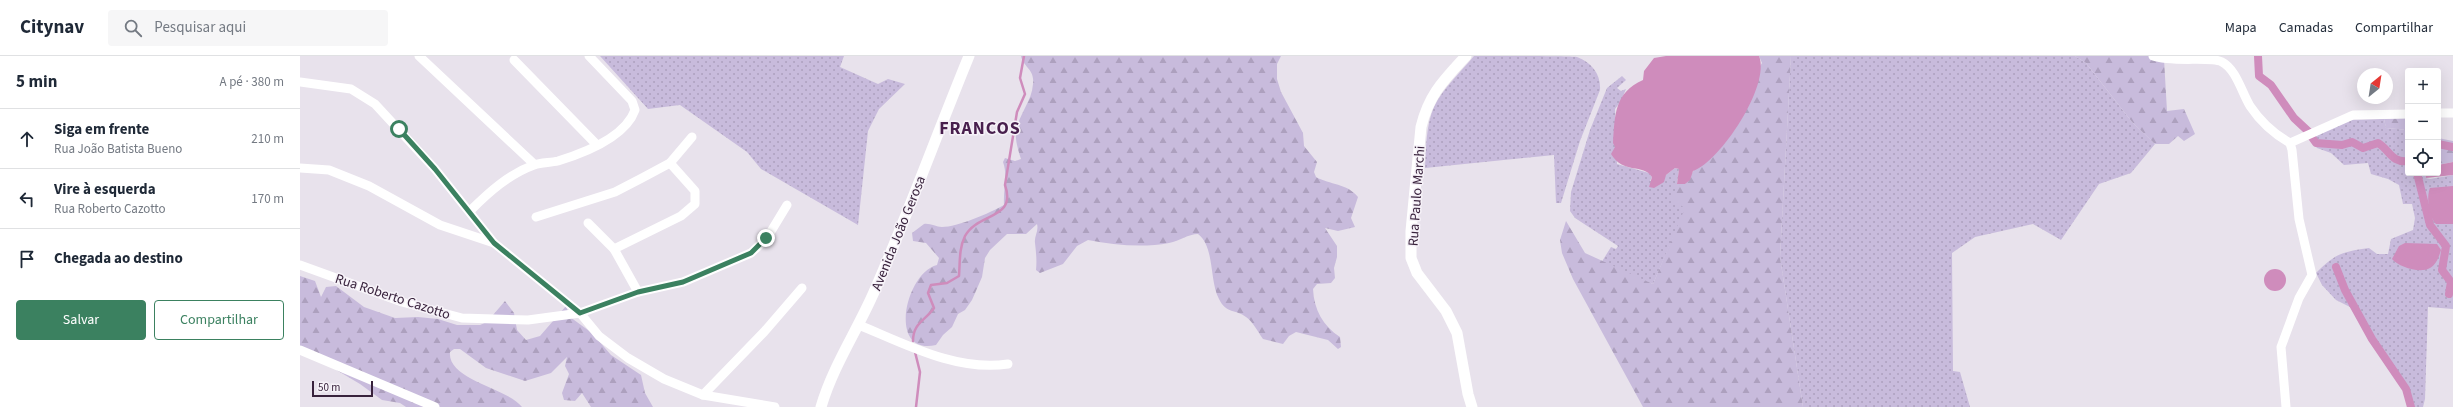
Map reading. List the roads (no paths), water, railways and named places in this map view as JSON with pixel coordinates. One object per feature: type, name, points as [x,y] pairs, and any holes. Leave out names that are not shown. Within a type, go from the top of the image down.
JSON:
[{"type":"main road","name":"Avenida João Gerosa","points":[[821,407],[834,371],[859,325],[969,56]]},
{"type":"main road","name":"Rua Paulo Marchi","points":[[1466,56],[1435,91],[1425,111],[1411,231],[1412,258],[1417,273],[1446,311],[1457,333],[1468,394],[1472,407]]},
{"type":"street","points":[[419,56],[534,164]]},
{"type":"street","points":[[470,211],[501,182],[534,164],[557,161],[597,145],[625,126],[635,110],[632,101],[589,56]]},
{"type":"street","points":[[2153,56],[2178,61],[2221,61],[2228,66],[2250,106],[2262,121],[2277,136],[2290,143],[2299,219],[2312,275],[2299,298],[2281,347],[2286,407]]},
{"type":"street","points":[[514,60],[597,145]]},
{"type":"street","points":[[300,82],[351,89],[375,104],[435,169],[494,243],[580,313],[599,336],[628,358],[664,379],[703,395],[775,407]]},
{"type":"street","points":[[2441,113],[2453,113]]},
{"type":"street","points":[[2290,143],[2353,115],[2405,114]]},
{"type":"street","points":[[536,217],[615,192],[670,163],[692,137]]},
{"type":"street","points":[[614,249],[681,216],[695,204],[695,191],[670,163]]},
{"type":"street","points":[[300,168],[329,170],[369,186],[440,225],[494,243]]},
{"type":"street","name":"Rua Roberto Cazotto","points":[[300,265],[402,302],[462,318],[528,320],[580,313],[638,292],[683,282],[751,253],[766,238],[787,206]]},
{"type":"street","points":[[588,223],[614,249],[638,292]]},
{"type":"street","points":[[703,395],[764,332],[802,288]]},
{"type":"street","points":[[859,325],[931,353],[972,366],[990,367],[1008,364]]},
{"type":"street","points":[[300,350],[435,407]]},
{"type":"waterway","points":[[913,341],[917,326],[934,308],[928,293],[931,285],[947,283],[959,276],[961,250],[965,236],[971,228],[994,215],[1006,204],[1007,196],[1005,185],[1017,112],[1025,94],[1020,78],[1024,56]]},
{"type":"waterway","points":[[2258,56],[2259,76],[2271,85],[2294,118],[2309,132]]},
{"type":"waterway","points":[[2311,136],[2316,143],[2342,145],[2352,142],[2363,148],[2378,143],[2394,158],[2405,161]]},
{"type":"waterway","points":[[2441,145],[2453,147]]},
{"type":"waterway","points":[[2418,176],[2430,225],[2446,246],[2442,270],[2451,282],[2449,294]]},
{"type":"waterway","points":[[2336,267],[2345,290],[2372,339],[2406,389],[2411,407]]},
{"type":"waterway","points":[[915,352],[920,372],[916,407]]},
{"type":"district","name":"FRANCOS","points":[[980,128]]}]
